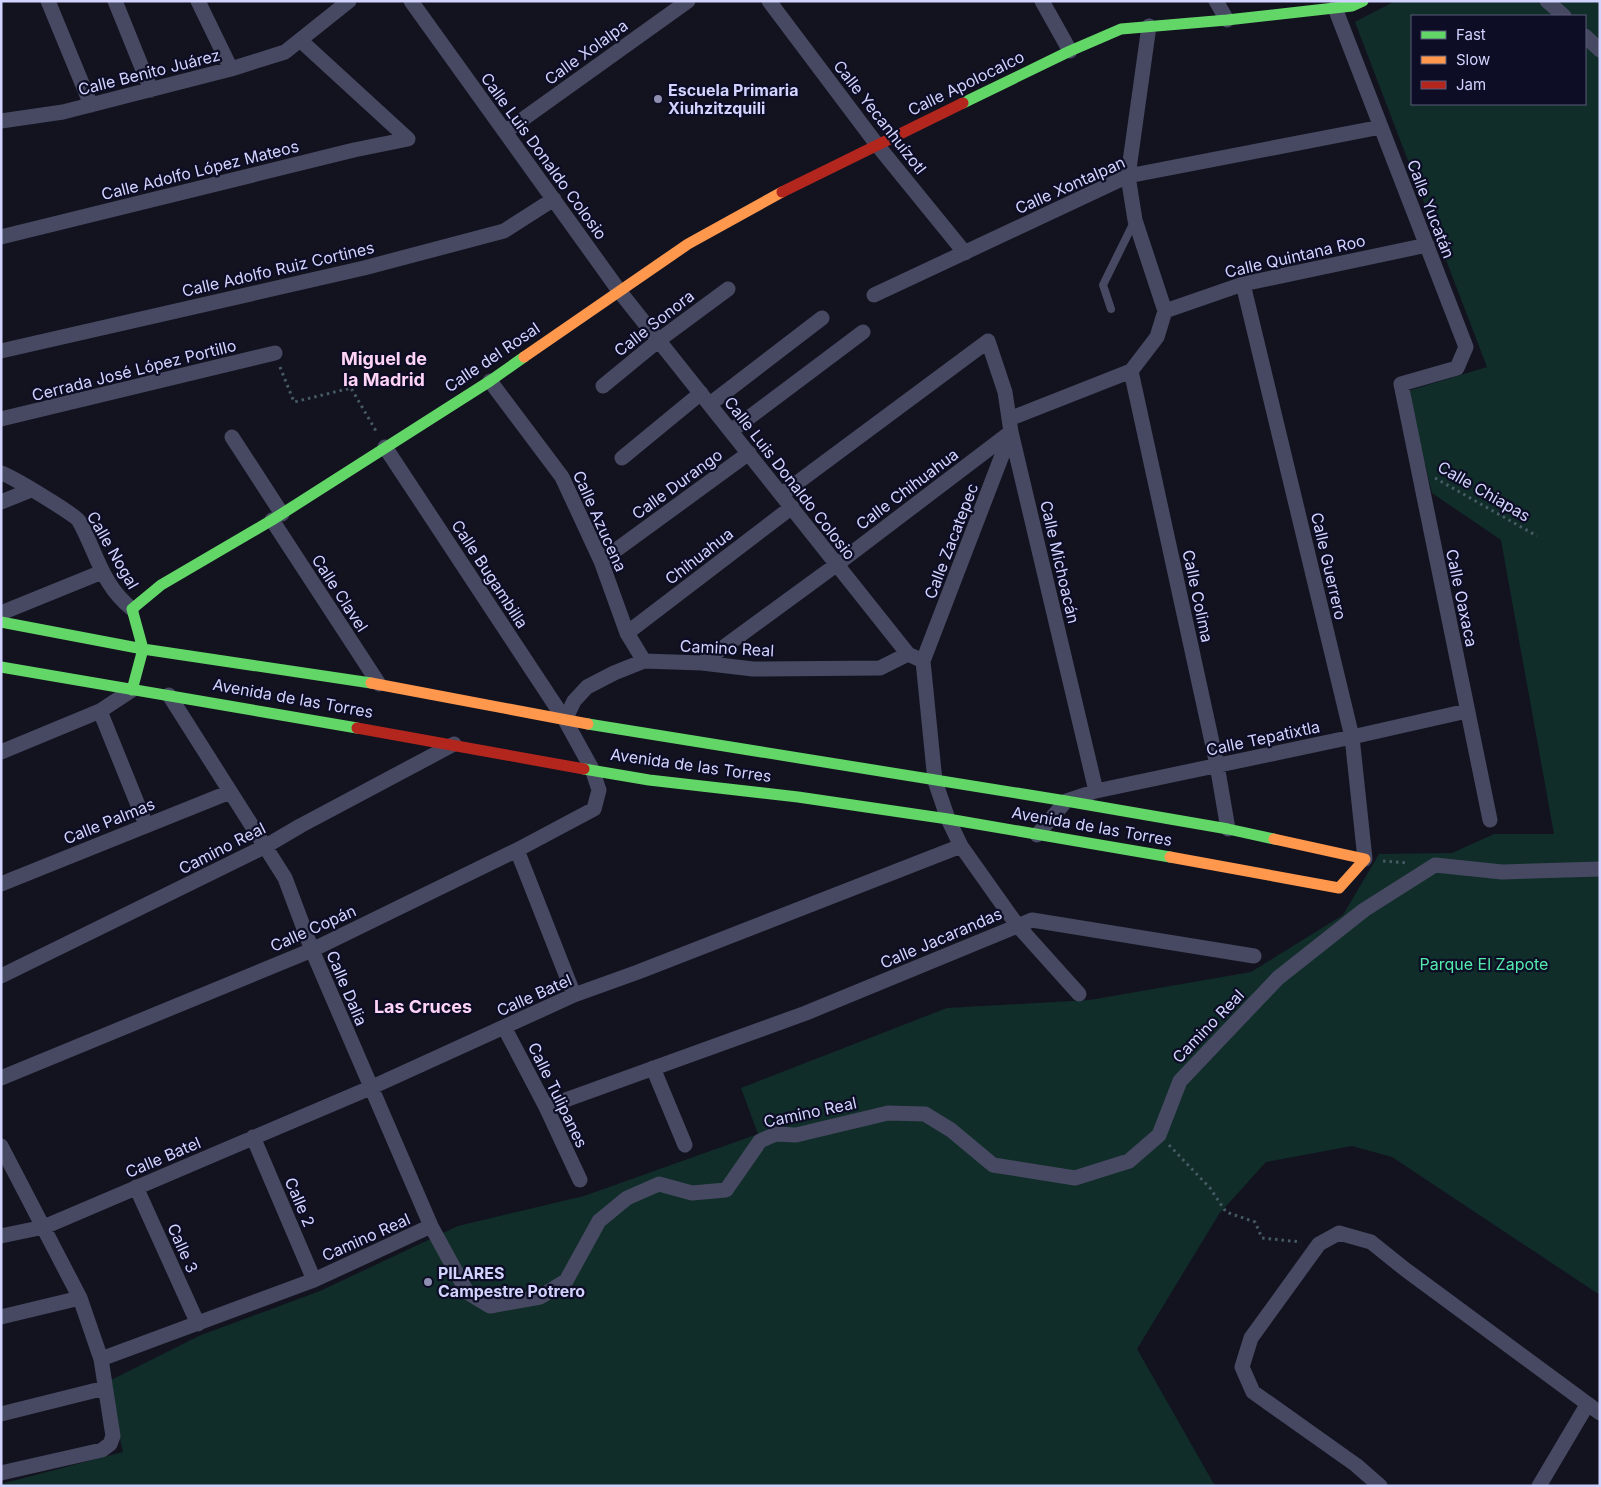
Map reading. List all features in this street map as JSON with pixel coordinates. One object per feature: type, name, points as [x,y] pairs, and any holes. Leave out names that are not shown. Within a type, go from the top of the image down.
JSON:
[{"type":"street","points":[[48,1],[90,105]]},
{"type":"street","points":[[115,1],[151,90]]},
{"type":"street","points":[[198,1],[231,69]]},
{"type":"street","name":"Calle Benito Juárez","points":[[1,121],[63,112],[231,69],[285,52],[349,1]]},
{"type":"street","name":"Calle Luis Donaldo Colosio","points":[[411,1],[620,292],[908,654],[923,662]]},
{"type":"street","name":"Calle Xolalpa","points":[[505,132],[688,1]]},
{"type":"street","name":"Calle Yecanhuízotl","points":[[769,1],[878,146],[965,253]]},
{"type":"street","points":[[1042,1],[1070,51]]},
{"type":"street","points":[[1216,1],[1227,20]]},
{"type":"street","name":"Calle Apolocalco","points":[[878,146],[1070,51],[1121,29],[1335,8],[1352,6],[1363,1]]},
{"type":"street","points":[[1548,1],[1563,15]]},
{"type":"street","name":"Calle Yucatán","points":[[1335,8],[1466,347],[1457,368],[1400,384]]},
{"type":"street","points":[[1010,426],[1131,371],[1158,337],[1164,311],[1135,220],[1128,176],[1149,26]]},
{"type":"street","points":[[1586,37],[1600,50]]},
{"type":"street","name":"Calle Adolfo López Mateos","points":[[1,237],[354,150],[408,139],[300,40]]},
{"type":"street","name":"Calle Xontalpan","points":[[874,295],[1128,176],[1381,127]]},
{"type":"street","name":"Calle del Rosal","points":[[132,609],[161,585],[277,517],[490,381],[697,240],[780,193],[878,146]]},
{"type":"street","name":"Calle Adolfo Ruiz Cortines","points":[[1,351],[364,268],[504,231],[554,199]]},
{"type":"street","name":"Calle Quintana Roo","points":[[1164,311],[1243,284],[1427,246]]},
{"type":"street","name":"Calle Guerrero","points":[[1243,284],[1352,737],[1365,859]]},
{"type":"street","name":"Calle Sonora","points":[[603,386],[659,340],[728,289]]},
{"type":"street","points":[[622,458],[822,318]]},
{"type":"street","name":"Calle Durango","points":[[731,431],[863,332]]},
{"type":"street","name":"Calle Michoacán","points":[[782,494],[988,340],[1005,392],[1010,426],[1096,791]]},
{"type":"street","name":"Cerrada José López Portillo","points":[[1,420],[275,353]]},
{"type":"street","name":"Calle Colima","points":[[1131,371],[1217,765],[1228,829]]},
{"type":"street","name":"Calle Azucena","points":[[490,381],[562,477],[600,561],[627,633],[644,661]]},
{"type":"street","name":"Calle Oaxaca","points":[[1400,384],[1490,820]]},
{"type":"street","name":"Calle Chihuahua","points":[[702,663],[836,565],[1010,426]]},
{"type":"street","name":"Calle Zacatepec","points":[[923,662],[1010,426]]},
{"type":"street","name":"Calle Clavel","points":[[232,437],[277,517],[379,684]]},
{"type":"street","name":"Calle Bugambilla","points":[[385,447],[565,720],[592,769]]},
{"type":"street","name":"Calle Durango","points":[[600,561],[750,453]]},
{"type":"street","name":"Calle Nogal","points":[[1,473],[78,519],[102,572],[119,599],[132,609],[144,649]]},
{"type":"street","points":[[1,502],[31,490]]},
{"type":"street","name":"Chihuahua","points":[[627,633],[792,507]]},
{"type":"street","points":[[1,613],[102,572]]},
{"type":"street","name":"Avenida de las Torres","points":[[1,622],[144,649],[379,684],[565,720],[934,781],[1066,800],[1228,829],[1365,859],[1339,888],[948,819],[798,797],[649,780],[454,744],[1,667]]},
{"type":"street","points":[[1,752],[100,711],[132,690],[144,649]]},
{"type":"street","name":"Camino Real","points":[[565,720],[574,701],[587,687],[614,672],[644,661],[702,663],[753,669],[880,668],[908,654]]},
{"type":"street","points":[[923,662],[934,781],[948,819],[961,846],[1017,925],[1079,994]]},
{"type":"street","name":"Calle Dalia","points":[[170,695],[285,878],[312,950],[431,1226]]},
{"type":"street","name":"Calle Tepatixtla","points":[[1066,800],[1096,791],[1352,737],[1468,710]]},
{"type":"street","points":[[100,711],[146,825]]},
{"type":"street","name":"Camino Real","points":[[1,976],[266,846],[454,744]]},
{"type":"street","name":"Calle Copán","points":[[1,1078],[312,950],[517,850],[594,809],[599,790],[592,769]]},
{"type":"street","name":"Calle Palmas","points":[[1,884],[230,792]]},
{"type":"street","points":[[1037,835],[1066,800]]},
{"type":"street","name":"Calle Batel","points":[[1,1236],[44,1227],[370,1088],[574,995],[638,972],[961,846]]},
{"type":"street","points":[[517,850],[574,995]]},
{"type":"street","points":[[1435,865],[1502,872],[1600,869]]},
{"type":"street","name":"Camino Real","points":[[102,1359],[314,1280],[431,1226],[467,1292],[490,1306],[540,1297],[566,1281],[599,1221],[627,1198],[659,1184],[692,1193],[726,1190],[760,1141],[776,1134],[796,1135],[888,1113],[925,1114],[951,1130],[993,1165],[1075,1178],[1129,1161],[1160,1136],[1180,1082],[1278,978],[1364,910],[1435,865]]},
{"type":"street","name":"Calle Jacarandas","points":[[546,1107],[806,1013],[1032,920],[1254,956]]},
{"type":"street","name":"Calle Tulipanes","points":[[504,1027],[546,1107],[580,1180]]},
{"type":"street","points":[[653,1068],[685,1145]]},
{"type":"street","name":"Calle 2","points":[[253,1137],[314,1280]]},
{"type":"street","points":[[1,1146],[80,1298],[102,1359],[113,1436],[110,1444],[102,1450],[1,1473]]},
{"type":"street","name":"Calle 3","points":[[136,1187],[198,1324]]},
{"type":"street","points":[[1380,1486],[1356,1465],[1253,1392],[1242,1367],[1251,1338],[1319,1244],[1339,1233],[1371,1242],[1593,1409],[1539,1486]]},
{"type":"street","points":[[1,1317],[80,1298]]},
{"type":"street","points":[[1,1414],[105,1388]]},
{"type":"lane","points":[[1111,309],[1103,286],[1135,220]]},
{"type":"path","points":[[275,353],[294,402],[351,388],[385,447]]},
{"type":"path","name":"Calle Chiapas","points":[[1418,468],[1537,536]]},
{"type":"path","points":[[1365,859],[1435,865]]},
{"type":"path","points":[[1160,1136],[1210,1188],[1226,1212],[1255,1222],[1262,1238],[1319,1244]]},
{"type":"green space","name":"Parque El Zapote","points":[[1395,1],[1600,1],[1600,1295],[1392,1157],[1352,1146],[1266,1162],[1219,1214],[1137,1349],[1215,1486],[1,1486],[1,1484],[123,1452],[107,1382],[201,1335],[320,1291],[458,1226],[584,1196],[758,1134],[741,1088],[947,1008],[1090,1000],[1251,972],[1343,915],[1379,854],[1452,853],[1494,834],[1554,834],[1501,540],[1432,493],[1408,391],[1487,367],[1355,22]]},
{"type":"traffic: fast","points":[[963,103],[1070,51],[1121,29],[1227,20],[1352,6],[1363,1]]},
{"type":"traffic: fast","points":[[132,690],[143,649],[132,609],[161,585],[272,520],[490,381],[524,357]]},
{"type":"traffic: fast","points":[[1,622],[143,649],[371,683]]},
{"type":"traffic: fast","points":[[1,667],[357,728]]},
{"type":"traffic: fast","points":[[588,724],[1066,801],[1228,829],[1274,839]]},
{"type":"traffic: fast","points":[[584,769],[649,780],[798,797],[948,819],[1170,857]]},
{"type":"traffic: slow","points":[[524,357],[688,244],[782,192]]},
{"type":"traffic: slow","points":[[371,683],[588,724]]},
{"type":"traffic: slow","points":[[1170,857],[1339,888],[1365,859],[1274,839]]},
{"type":"traffic: jam","points":[[782,192],[963,103]]},
{"type":"traffic: jam","points":[[357,728],[584,769]]},
{"type":"place","name":"Escuela Primaria Xiuhzitzquili","points":[[658,99]]},
{"type":"place","name":"PILARES Campestre Potrero","points":[[428,1282]]},
{"type":"district","name":"Miguel de la Madrid","points":[[384,368]]},
{"type":"district","name":"Las Cruces","points":[[423,1006]]}]
